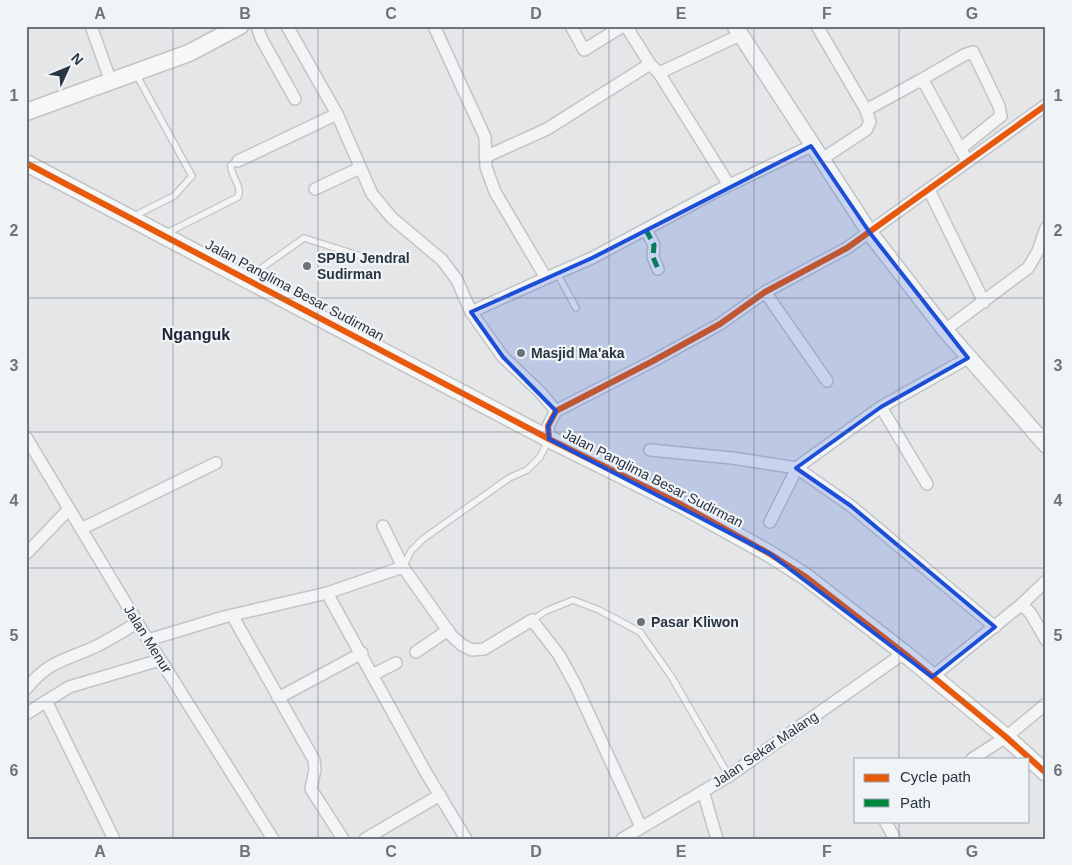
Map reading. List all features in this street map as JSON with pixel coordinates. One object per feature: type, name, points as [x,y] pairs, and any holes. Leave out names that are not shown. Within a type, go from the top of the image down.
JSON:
[{"type":"main road","points":[[26,112],[136,74],[189,53],[240,26]]},
{"type":"main road","name":"Jalan Panglima Besar Sudirman","points":[[26,163],[549,439],[682,505],[770,554],[806,578],[904,653],[1029,758]]},
{"type":"main road","name":"Jalan Panglima Besar Sudirman","points":[[1030,759],[1046,773]]},
{"type":"street","points":[[91,26],[111,82]]},
{"type":"street","points":[[257,26],[261,38],[295,99]]},
{"type":"street","points":[[287,26],[337,114],[372,194],[392,218],[442,260],[457,280],[471,312],[503,357],[540,392],[556,411]]},
{"type":"street","points":[[434,26],[485,137],[485,157],[495,192],[551,276]]},
{"type":"street","points":[[571,26],[584,50],[625,26],[650,64],[659,73],[729,185]]},
{"type":"street","points":[[817,26],[866,110],[870,122],[866,130],[822,159]]},
{"type":"street","points":[[659,73],[737,31],[870,233],[968,358],[1046,445]]},
{"type":"street","points":[[549,439],[548,426],[556,411],[654,362],[720,324],[765,292],[870,233],[929,190],[1001,116],[999,106],[973,52],[964,55],[866,110]]},
{"type":"street","points":[[485,157],[547,128],[650,64]]},
{"type":"street","points":[[919,81],[925,84],[963,155]]},
{"type":"street","points":[[963,155],[1046,105]]},
{"type":"street","points":[[238,161],[337,114]]},
{"type":"street","points":[[471,312],[592,258],[729,185],[811,146]]},
{"type":"street","points":[[315,189],[360,168]]},
{"type":"street","points":[[929,190],[984,302]]},
{"type":"street","points":[[945,330],[1042,256],[1046,228]]},
{"type":"street","points":[[646,230],[654,244],[653,257],[658,269]]},
{"type":"street","points":[[765,292],[827,381]]},
{"type":"street","points":[[770,522],[797,468],[881,408],[968,358]]},
{"type":"street","points":[[881,408],[926,484]]},
{"type":"street","name":"Jalan Menur","points":[[26,437],[137,623],[273,839]]},
{"type":"street","points":[[650,450],[732,458],[797,468],[851,506],[995,627]]},
{"type":"street","points":[[81,529],[216,463]]},
{"type":"street","points":[[26,554],[69,509]]},
{"type":"street","points":[[383,526],[403,567],[448,630],[462,646],[472,650],[484,649],[532,620],[559,655],[575,684],[642,827]]},
{"type":"street","points":[[148,640],[232,615],[327,593],[403,567]]},
{"type":"street","points":[[932,677],[995,627],[1046,581]]},
{"type":"street","points":[[327,593],[466,839]]},
{"type":"street","points":[[1022,604],[1031,614],[1046,640]]},
{"type":"street","points":[[232,615],[315,762],[311,789],[343,839]]},
{"type":"street","points":[[26,689],[39,672],[50,665],[101,644],[137,623]]},
{"type":"street","points":[[416,652],[448,630]]},
{"type":"street","points":[[278,698],[362,653]]},
{"type":"street","name":"Jalan Sekar Malang","points":[[622,839],[729,776],[904,653]]},
{"type":"street","points":[[26,714],[69,687],[160,660]]},
{"type":"street","points":[[374,674],[396,663]]},
{"type":"street","points":[[46,701],[114,839]]},
{"type":"street","points":[[974,758],[1006,737],[1046,704]]},
{"type":"street","points":[[703,791],[717,839]]},
{"type":"street","points":[[366,839],[440,795]]},
{"type":"street","points":[[886,822],[895,839]]},
{"type":"lane","points":[[130,218],[174,196],[192,176],[136,74]]},
{"type":"lane","points":[[163,235],[238,197],[238,187],[231,168],[231,165],[238,161]]},
{"type":"lane","points":[[247,278],[304,238],[367,258]]},
{"type":"lane","points":[[551,276],[576,308]]},
{"type":"lane","points":[[403,567],[411,551],[423,539],[509,478],[527,470],[540,457],[549,439]]},
{"type":"lane","points":[[532,620],[546,611],[573,600],[599,610],[640,632],[671,676],[729,776]]},
{"type":"highlighted area","points":[[811,146],[870,233],[968,358],[881,407],[796,468],[851,506],[995,627],[932,677],[770,554],[549,439],[548,426],[556,411],[503,357],[471,312],[592,258]]},
{"type":"marked path","points":[[646,230],[654,245],[653,257],[658,269]]},
{"type":"cycle path","points":[[549,439],[548,426],[556,411],[720,324],[765,292],[847,248],[1046,105]]},
{"type":"cycle path","points":[[26,163],[549,439],[682,505],[770,554],[806,577],[904,653],[1029,758]]},
{"type":"cycle path","points":[[1030,759],[1046,773]]},
{"type":"place","name":"SPBU Jendral Sudirman","points":[[307,266]]},
{"type":"place","name":"Masjid Ma'aka","points":[[521,353]]},
{"type":"place","name":"Pasar Kliwon","points":[[641,622]]},
{"type":"district","name":"Nganguk","points":[[196,334]]}]
